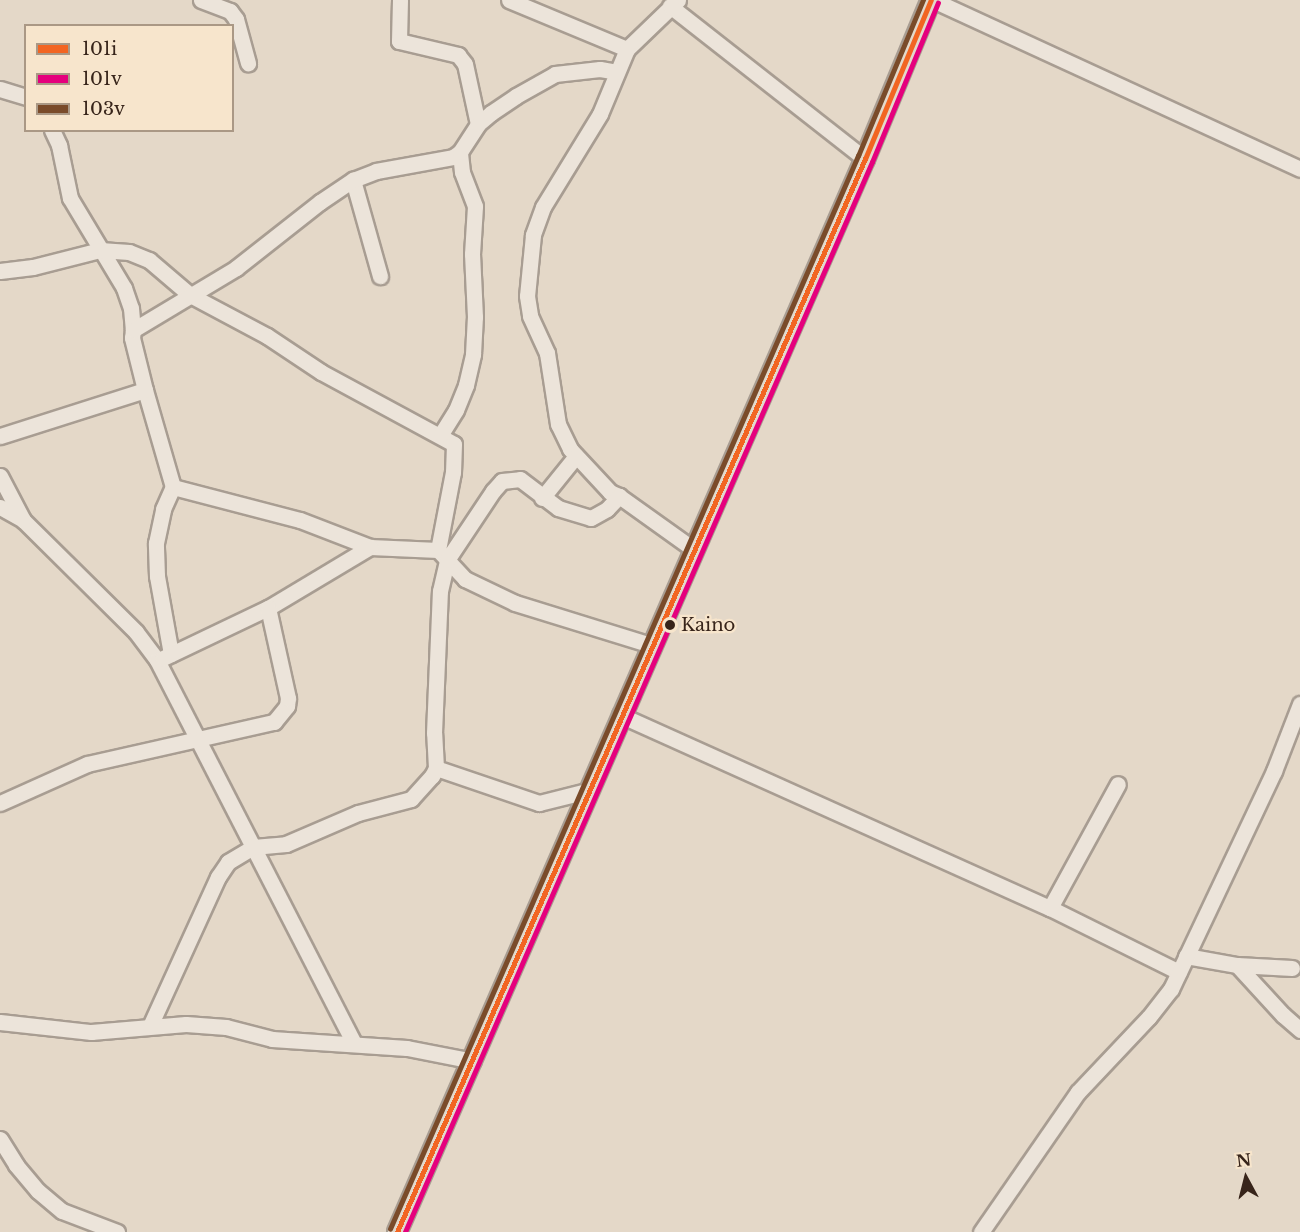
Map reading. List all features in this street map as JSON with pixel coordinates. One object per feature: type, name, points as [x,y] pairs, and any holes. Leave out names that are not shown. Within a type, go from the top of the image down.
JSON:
[{"type":"main road","points":[[397,1232],[473,1061],[620,715],[865,159],[932,0]]},
{"type":"street","points":[[201,0],[230,11],[236,20],[248,63]]},
{"type":"street","points":[[400,0],[399,41],[458,55],[465,64],[478,123]]},
{"type":"street","points":[[509,0],[627,49]]},
{"type":"street","points":[[932,0],[1300,169]]},
{"type":"street","points":[[693,549],[610,492],[576,456],[558,424],[547,352],[529,310],[528,279],[533,235],[543,207],[600,114],[627,49],[675,2],[865,159]]},
{"type":"street","points":[[133,330],[146,325],[190,295],[236,268],[320,202],[353,180],[376,171],[441,161],[460,152],[478,123],[516,96],[555,74],[600,69],[617,72]]},
{"type":"street","points":[[0,89],[24,96]]},
{"type":"street","points":[[53,132],[70,198],[124,288],[131,308],[132,338],[173,486],[163,509],[156,543],[164,657],[197,740],[354,1043]]},
{"type":"street","points":[[441,435],[459,402],[473,354],[475,317],[472,254],[475,206],[462,172],[460,152]]},
{"type":"street","points":[[353,180],[380,276]]},
{"type":"street","points":[[0,271],[33,267],[100,250],[129,252],[149,260],[190,295],[267,336],[321,372],[454,444],[440,591],[434,733],[436,768],[425,787],[411,799],[358,813],[286,844],[253,847],[223,868],[150,1026]]},
{"type":"street","points":[[0,436],[145,390]]},
{"type":"street","points":[[542,498],[576,456]]},
{"type":"street","points":[[0,476],[22,520]]},
{"type":"street","points":[[443,555],[502,481],[520,479],[558,508],[591,518],[607,509],[619,496]]},
{"type":"street","points":[[173,486],[300,520],[370,547],[443,555],[465,579],[515,603],[651,645]]},
{"type":"street","points":[[0,507],[22,520],[164,657]]},
{"type":"street","points":[[164,657],[268,608],[370,547]]},
{"type":"street","points":[[0,803],[87,764],[274,722],[287,706],[288,698],[268,608]]},
{"type":"street","points":[[981,1232],[1078,1092],[1149,1017],[1171,989],[1274,771],[1300,709]]},
{"type":"street","points":[[620,715],[1050,908],[1179,972]]},
{"type":"street","points":[[436,768],[539,802],[587,791]]},
{"type":"street","points":[[1050,908],[1118,784]]},
{"type":"street","points":[[1186,956],[1237,965],[1292,968]]},
{"type":"street","points":[[1237,965],[1300,1030]]},
{"type":"street","points":[[0,1023],[92,1032],[186,1024],[226,1027],[272,1039],[407,1048],[473,1061]]},
{"type":"street","points":[[0,1139],[16,1165],[38,1191],[62,1211],[117,1232]]},
{"type":"transit line","name":"103v","points":[[390,1229],[858,156],[923,0]]},
{"type":"transit line","name":"101i","points":[[397,1232],[865,159],[931,0]]},
{"type":"transit line","name":"101v","points":[[405,1232],[872,162],[938,3]]},
{"type":"place","name":"Kaino","points":[[670,625]]}]
